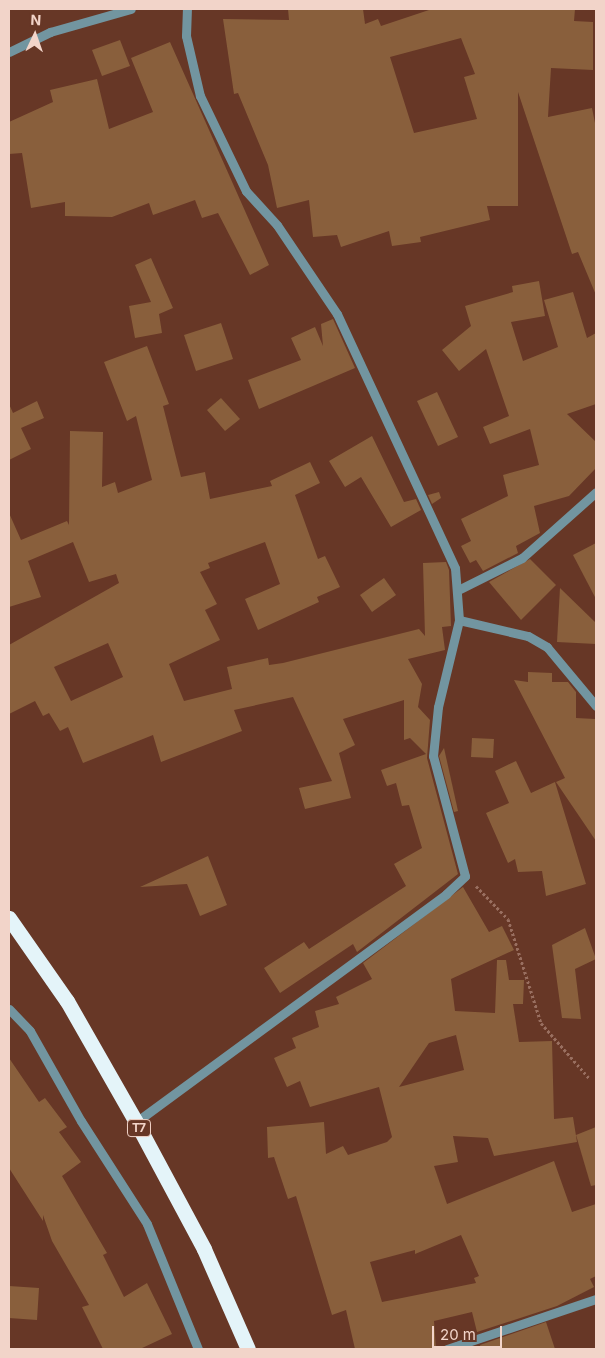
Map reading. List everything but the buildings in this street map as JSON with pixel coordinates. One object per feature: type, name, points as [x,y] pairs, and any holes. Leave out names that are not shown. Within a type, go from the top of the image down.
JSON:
[{"type":"highway","name":"T7","points":[[9,918],[67,1001],[136,1122],[204,1250],[248,1349]]},
{"type":"street","points":[[9,52],[50,32],[131,9]]},
{"type":"street","points":[[136,1122],[446,894],[464,876],[433,756],[438,706],[459,620],[460,589],[455,568],[399,442],[337,314],[277,225],[246,191],[200,96],[186,36],[187,9]]},
{"type":"street","points":[[460,589],[522,558],[596,492]]},
{"type":"street","points":[[459,620],[528,636],[547,647],[596,706]]},
{"type":"street","points":[[9,1008],[30,1030],[81,1121],[148,1224],[198,1349]]},
{"type":"street","points":[[447,1349],[596,1299]]},
{"type":"path","points":[[464,876],[508,918],[541,1023],[589,1078]]}]
